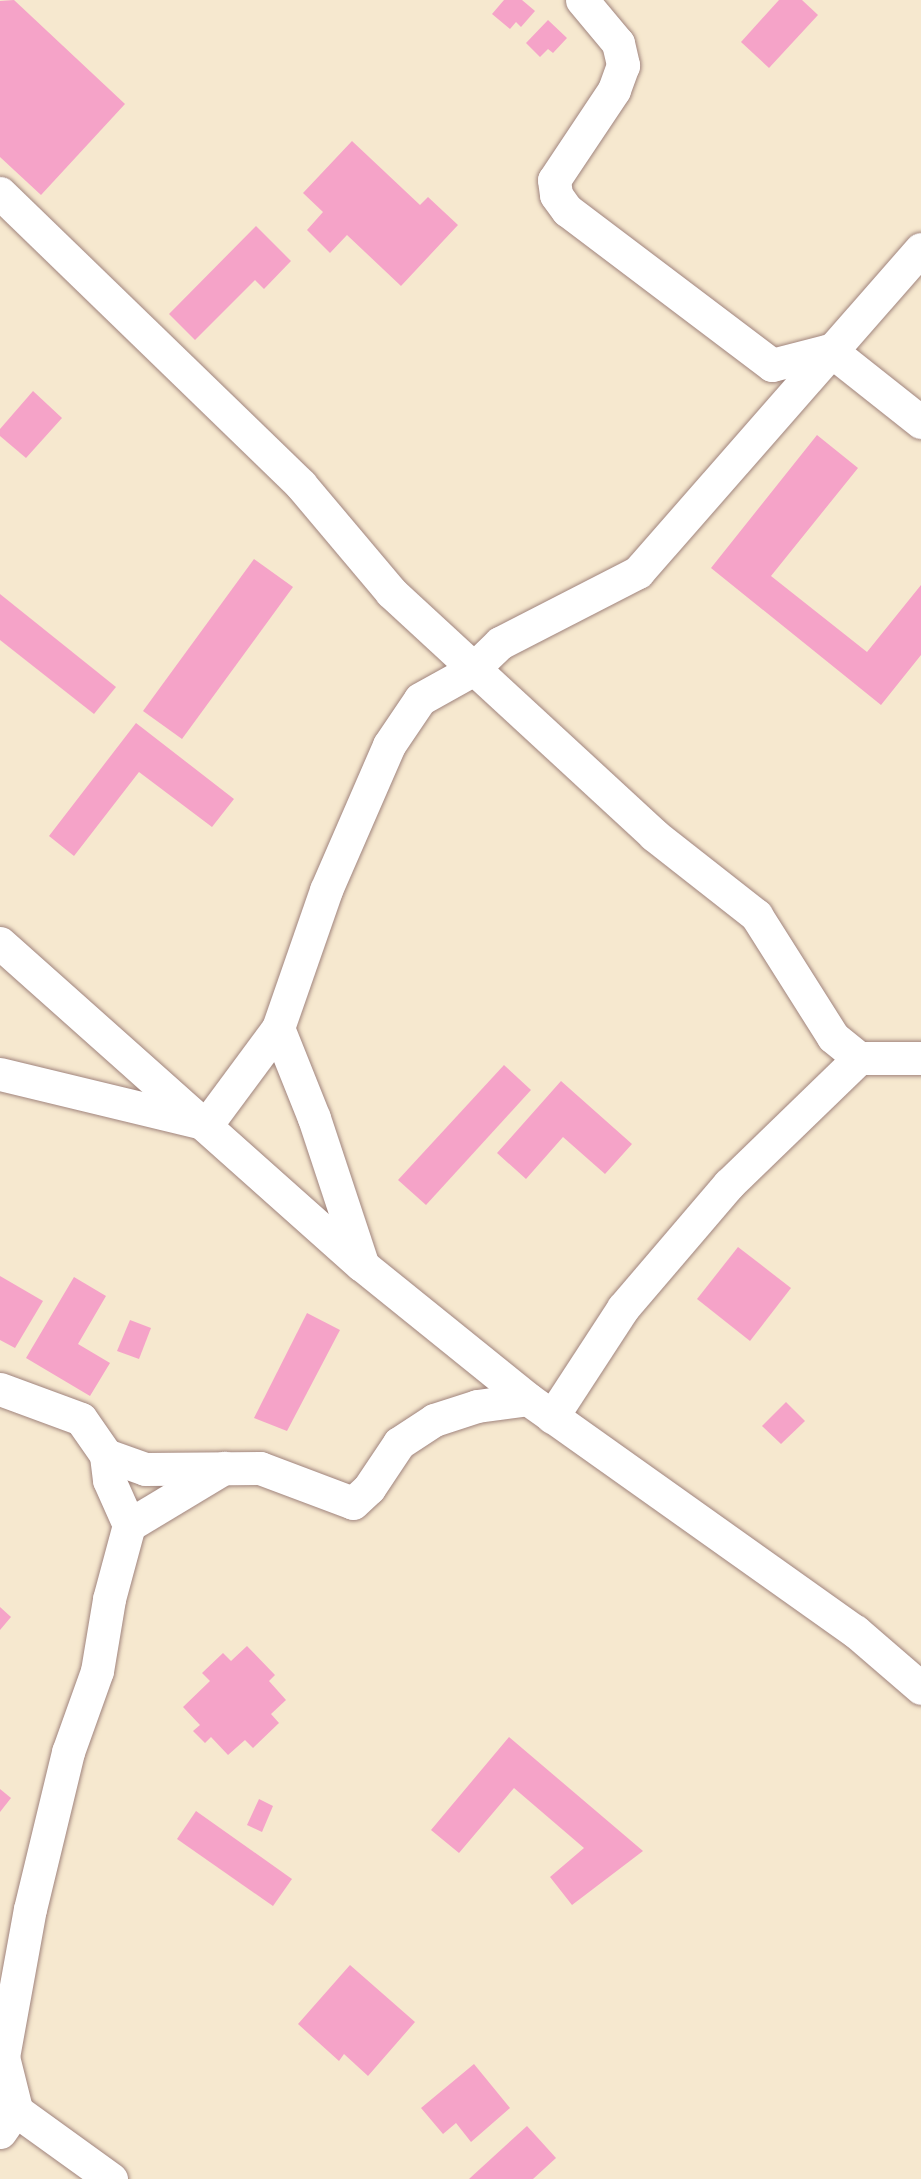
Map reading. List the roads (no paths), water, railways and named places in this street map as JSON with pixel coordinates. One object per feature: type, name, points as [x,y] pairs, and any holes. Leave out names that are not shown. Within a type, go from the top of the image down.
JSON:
[{"type":"street","points":[[582,0],[618,43],[622,64],[614,90],[554,180],[556,195],[567,210],[772,365],[830,350]]},
{"type":"street","points":[[0,193],[300,485],[391,592],[472,670],[654,835],[756,915],[833,1036],[859,1058],[921,1058]]},
{"type":"street","points":[[207,1124],[278,1028],[326,890],[389,745],[420,699],[472,670],[500,643],[638,572],[830,350],[921,249]]},
{"type":"street","points":[[830,350],[921,422]]},
{"type":"street","points":[[0,943],[207,1124],[362,1265],[540,1408],[855,1631],[921,1688]]},
{"type":"street","points":[[278,1028],[314,1118],[362,1265]]},
{"type":"street","points":[[540,1408],[729,1184],[859,1058]]},
{"type":"street","points":[[0,1074],[207,1124]]},
{"type":"street","points":[[0,1389],[81,1419],[106,1455],[108,1480],[129,1525]]},
{"type":"street","points":[[106,1455],[145,1468],[260,1468],[353,1503],[369,1488],[399,1443],[434,1420],[477,1406],[540,1408]]},
{"type":"street","points":[[129,1525],[226,1467]]},
{"type":"street","points":[[111,2179],[5,2113],[3,2057],[30,1909],[65,1763],[97,1671],[109,1599],[129,1525],[141,1494],[145,1468]]}]
